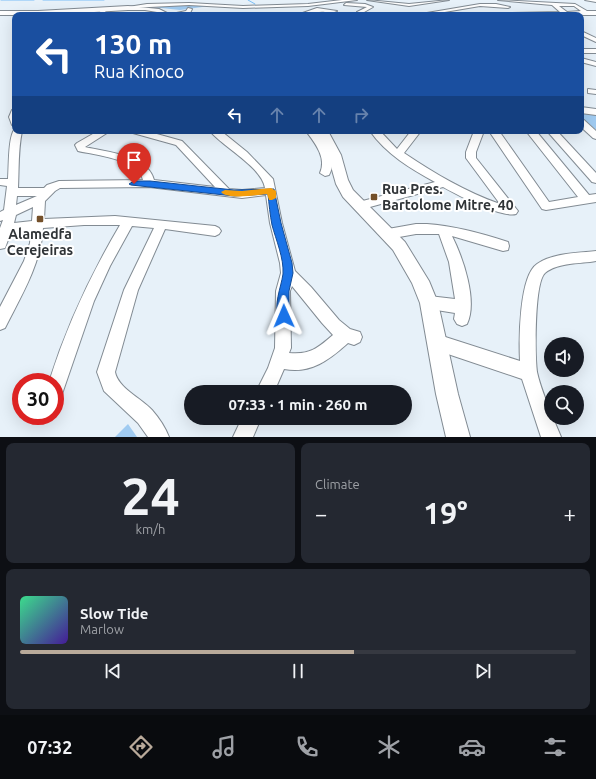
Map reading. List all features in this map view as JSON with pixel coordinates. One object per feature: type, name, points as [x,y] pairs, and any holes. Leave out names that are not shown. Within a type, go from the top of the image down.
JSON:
[{"type":"main road","points":[[74,12],[130,7],[151,8],[163,12]]},
{"type":"main road","points":[[0,12],[12,13]]},
{"type":"main road","points":[[323,134],[334,156],[341,183],[352,199],[388,234],[410,262],[420,281],[429,303],[447,394],[458,437]]},
{"type":"street","points":[[253,0],[257,6]]},
{"type":"street","points":[[130,7],[155,2],[293,6],[355,0]]},
{"type":"street","points":[[369,0],[409,5],[447,0]]},
{"type":"street","points":[[464,0],[480,5]]},
{"type":"street","points":[[500,0],[528,0],[555,5],[575,5],[586,13],[596,13]]},
{"type":"street","points":[[434,12],[480,5],[509,7],[507,0]]},
{"type":"street","points":[[560,0],[567,5]]},
{"type":"street","points":[[580,0],[596,8]]},
{"type":"street","points":[[587,0],[596,1]]},
{"type":"street","points":[[332,3],[365,5],[371,7],[361,12]]},
{"type":"street","points":[[555,5],[564,12]]},
{"type":"street","points":[[249,12],[257,6]]},
{"type":"street","points":[[293,6],[297,12]]},
{"type":"street","points":[[581,8],[596,8]]},
{"type":"street","points":[[310,12],[317,10],[334,11],[331,12]]},
{"type":"street","points":[[584,34],[596,40]]},
{"type":"street","points":[[584,51],[596,51]]},
{"type":"street","points":[[584,56],[596,58]]},
{"type":"street","points":[[584,61],[596,64]]},
{"type":"street","points":[[584,110],[596,112]]},
{"type":"street","points":[[584,125],[596,136]]},
{"type":"street","points":[[0,244],[8,228],[5,215],[12,187],[15,162],[14,145],[16,134]]},
{"type":"street","points":[[100,134],[82,144],[80,146],[81,149],[134,163],[145,171],[148,175],[150,184]]},
{"type":"street","points":[[147,134],[179,143],[226,192]]},
{"type":"street","points":[[219,134],[237,148],[265,175],[269,181],[275,218],[283,245],[288,273],[283,291],[283,348],[280,360],[268,385]]},
{"type":"street","points":[[313,134],[325,154],[328,166],[325,173]]},
{"type":"street","points":[[377,134],[383,143],[442,184],[464,194],[512,211],[470,155],[476,144],[478,134]]},
{"type":"street","points":[[398,154],[413,134]]},
{"type":"street","points":[[496,134],[546,206],[591,199]]},
{"type":"street","points":[[534,134],[591,199]]},
{"type":"street","points":[[555,134],[596,180]]},
{"type":"street","points":[[0,182],[42,196]]},
{"type":"street","points":[[5,215],[42,196],[55,187],[65,184],[150,184],[242,194],[271,191]]},
{"type":"street","points":[[359,206],[442,184]]},
{"type":"street","points":[[0,323],[31,261],[36,243],[36,224],[42,196]]},
{"type":"street","points":[[8,228],[56,222],[128,221],[215,231]]},
{"type":"street","points":[[61,373],[71,341],[90,292],[128,221]]},
{"type":"street","points":[[159,437],[145,415],[117,392],[106,378],[106,372],[131,290],[161,225]]},
{"type":"street","points":[[388,234],[416,230],[443,230],[468,234],[503,246]]},
{"type":"street","points":[[429,303],[463,313],[463,291],[454,255],[443,230]]},
{"type":"street","points":[[551,437],[529,373],[529,314],[534,280],[539,270],[554,263],[596,256]]},
{"type":"street","points":[[280,360],[304,364],[350,336],[330,320],[301,285],[288,273]]},
{"type":"street","points":[[436,342],[529,373]]},
{"type":"street","points":[[243,437],[249,425]]},
{"type":"shaded area","points":[[193,4],[217,5],[180,10],[143,6]]},
{"type":"shaded area","points":[[584,113],[596,114],[596,130],[584,120]]},
{"type":"shaded area","points":[[128,424],[137,437],[115,437]]},
{"type":"waterway","points":[[1,0],[34,0]]},
{"type":"waterway","points":[[43,0],[104,0]]},
{"type":"waterway","points":[[248,0],[255,4]]},
{"type":"slow traffic","points":[[225,192],[242,194],[271,191],[272,198]]},
{"type":"place","name":"Rua Pres. Bartolome Mitre, 40","points":[[374,197]]},
{"type":"place","name":"Alamedfa Cerejeiras","points":[[40,219]]},
{"type":"route","points":[[134,184],[176,186],[242,194],[271,191],[276,223],[287,263],[288,273],[283,291],[284,316]]}]
